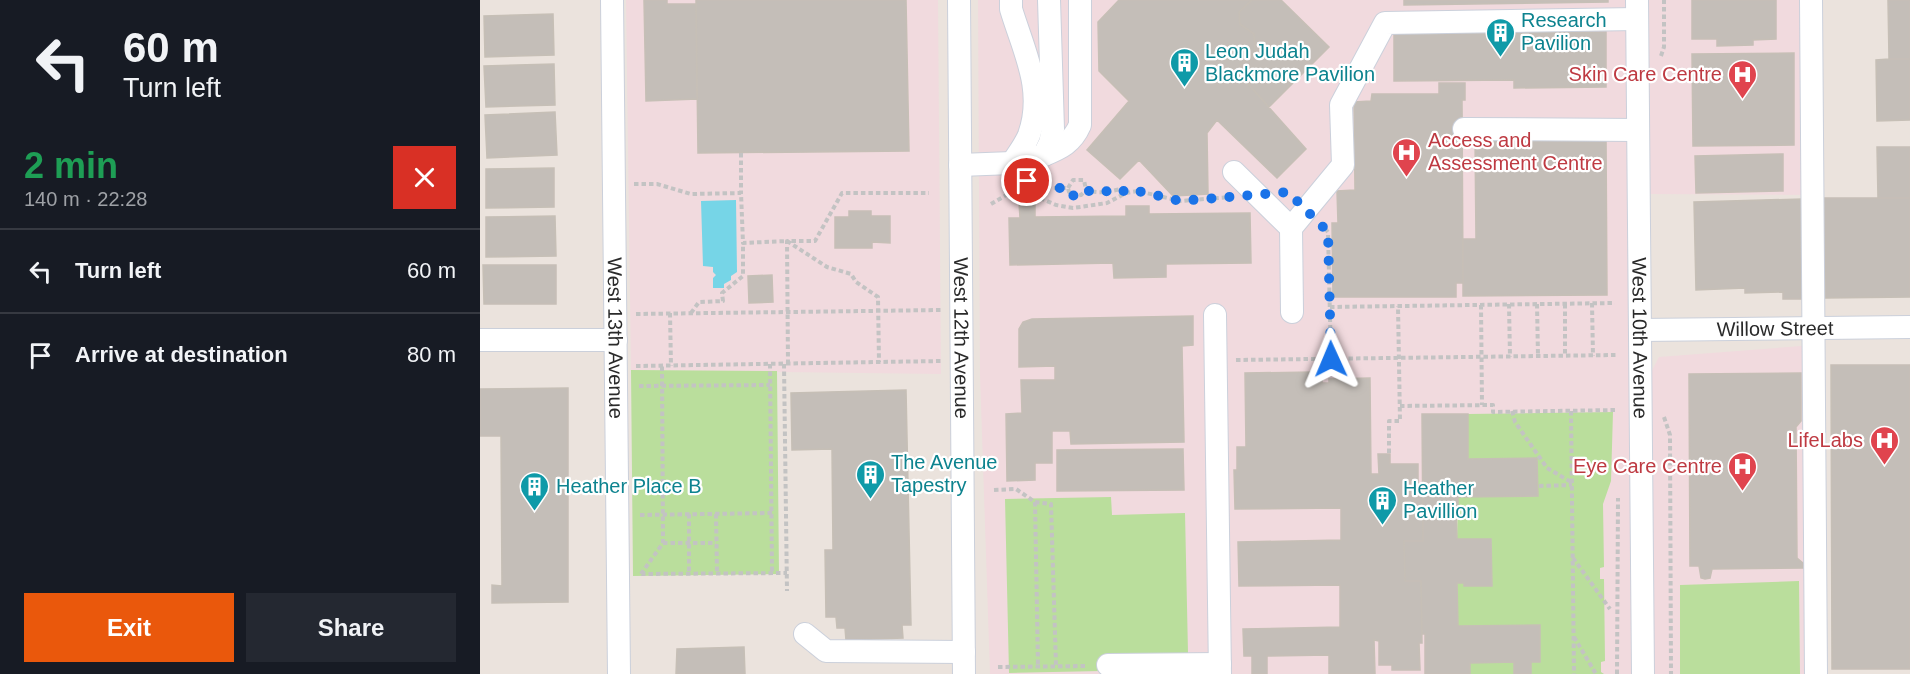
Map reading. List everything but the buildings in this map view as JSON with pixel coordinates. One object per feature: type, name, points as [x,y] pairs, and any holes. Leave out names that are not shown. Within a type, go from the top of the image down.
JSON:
[{"type":"street","name":"West 13th Avenue","points":[[612,0],[619,674]]},
{"type":"street","name":"West 12th Avenue","points":[[958,0],[964,663]]},
{"type":"street","points":[[960,165],[1015,173],[1070,142],[1080,125],[1080,0]]},
{"type":"street","points":[[1811,0],[1816,674]]},
{"type":"street","points":[[1044,155],[1053,129],[1049,4]]},
{"type":"street","points":[[1011,5],[1032,71],[1034,111],[1029,136],[1015,173]]},
{"type":"street","points":[[1292,312],[1291,228],[1343,165],[1341,105],[1384,23],[1637,10]]},
{"type":"street","name":"West 10th Avenue","points":[[1637,10],[1643,674]]},
{"type":"street","points":[[1019,36],[1050,33]]},
{"type":"street","points":[[1464,129],[1638,130]]},
{"type":"street","points":[[1234,172],[1291,228]]},
{"type":"street","points":[[1108,665],[1220,669],[1215,315]]},
{"type":"street","name":"Willow Street","points":[[1640,330],[1910,327]]},
{"type":"street","points":[[480,340],[616,340]]},
{"type":"street","points":[[805,634],[826,651],[964,663]]},
{"type":"path","points":[[690,313],[699,302],[723,301],[722,293],[743,276],[741,153]]},
{"type":"path","points":[[1015,173],[1033,188],[1068,188]]},
{"type":"path","points":[[1068,188],[1077,178],[1084,180],[1086,190]]},
{"type":"path","points":[[633,184],[657,184],[691,194],[741,193]]},
{"type":"path","points":[[1068,188],[1074,196],[1081,195],[1086,190]]},
{"type":"path","points":[[991,204],[1013,189]]},
{"type":"path","points":[[1086,190],[1095,193],[1121,189],[1126,193]]},
{"type":"path","points":[[1008,194],[1035,196],[1056,205],[1072,208],[1107,203],[1126,193],[1138,191],[1180,201],[1257,195]]},
{"type":"path","points":[[743,243],[815,241],[842,194],[929,193]]},
{"type":"path","points":[[1306,210],[1328,232],[1331,359]]},
{"type":"path","points":[[787,241],[827,267],[851,274],[856,282],[878,297],[879,362]]},
{"type":"path","points":[[787,241],[787,591]]},
{"type":"path","points":[[1592,303],[1593,356]]},
{"type":"path","points":[[1330,307],[1615,303]]},
{"type":"path","points":[[1509,304],[1510,357]]},
{"type":"path","points":[[1537,304],[1538,356]]},
{"type":"path","points":[[1565,304],[1565,356]]},
{"type":"path","points":[[1481,305],[1482,405]]},
{"type":"path","points":[[1389,453],[1389,422],[1400,421],[1398,306]]},
{"type":"path","points":[[630,313],[941,310]]},
{"type":"path","points":[[670,313],[671,366]]},
{"type":"path","points":[[1230,360],[1616,355]]},
{"type":"path","points":[[631,366],[942,361]]},
{"type":"path","points":[[770,364],[772,573]]},
{"type":"path","points":[[662,366],[663,543],[641,574],[787,573]]},
{"type":"path","points":[[639,386],[770,385]]},
{"type":"path","points":[[1400,406],[1493,405],[1493,412],[1616,410]]},
{"type":"path","points":[[1512,411],[1515,422],[1547,468],[1572,484]]},
{"type":"path","points":[[1571,411],[1574,674]]},
{"type":"path","points":[[1663,415],[1670,435],[1671,674]]},
{"type":"path","points":[[1539,486],[1572,484]]},
{"type":"path","points":[[993,490],[1016,489],[1035,502],[1051,504],[1056,666]]},
{"type":"path","points":[[1035,502],[1038,666]]},
{"type":"path","points":[[640,515],[772,513]]},
{"type":"path","points":[[689,514],[689,573]]},
{"type":"path","points":[[716,514],[717,573]]},
{"type":"path","points":[[663,543],[716,543]]},
{"type":"path","points":[[1572,557],[1610,609]]},
{"type":"path","points":[[1573,637],[1596,674]]},
{"type":"path","points":[[998,667],[1108,665]]},
{"type":"shaded area","points":[[626,0],[938,0],[941,374],[631,370]]},
{"type":"shaded area","points":[[978,0],[1627,0],[1632,409],[1659,357],[1814,345],[1816,674],[990,674],[980,374]]},
{"type":"shaded area","points":[[1647,0],[1811,0],[1813,195],[1649,194]]},
{"type":"green space","points":[[631,370],[777,371],[779,574],[633,576]]},
{"type":"green space","points":[[1613,412],[1611,481],[1603,504],[1604,567],[1600,568],[1600,579],[1604,579],[1605,661],[1601,662],[1601,672],[1604,674],[1531,674],[1531,662],[1540,662],[1539,625],[1458,626],[1457,583],[1464,583],[1465,586],[1492,586],[1491,539],[1457,539],[1458,497],[1538,496],[1537,458],[1468,459],[1468,414]]},
{"type":"green space","points":[[1111,497],[1112,515],[1185,513],[1188,653],[1102,655],[1102,671],[1009,673],[1005,499]]},
{"type":"green space","points":[[1799,581],[1800,674],[1680,674],[1680,585]]},
{"type":"green space","points":[[1514,662],[1514,674],[1470,674],[1470,663]]},
{"type":"water","points":[[736,200],[737,272],[731,276],[731,280],[724,284],[724,288],[713,288],[713,278],[716,275],[713,267],[703,266],[701,201]]},
{"type":"place","name":"Research Pavilion","points":[[1500,58]]},
{"type":"place","name":"Leon Judah Blackmore Pavilion","points":[[1184,88]]},
{"type":"place","name":"Skin Care Centre","points":[[1743,100]]},
{"type":"place","name":"Access and Assessment Centre","points":[[1407,178]]},
{"type":"place","name":"LifeLabs","points":[[1884,466]]},
{"type":"place","name":"Eye Care Centre","points":[[1743,492]]},
{"type":"place","name":"The Avenue Tapestry","points":[[870,500]]},
{"type":"place","name":"Heather Place B","points":[[535,512]]},
{"type":"place","name":"Heather Pavillion","points":[[1382,526]]},
{"type":"route","points":[[1027,181],[1033,188],[1068,188],[1074,196],[1081,195],[1086,190],[1106,193],[1121,189],[1126,193],[1138,191],[1180,201],[1288,192],[1328,232],[1331,359]]}]
